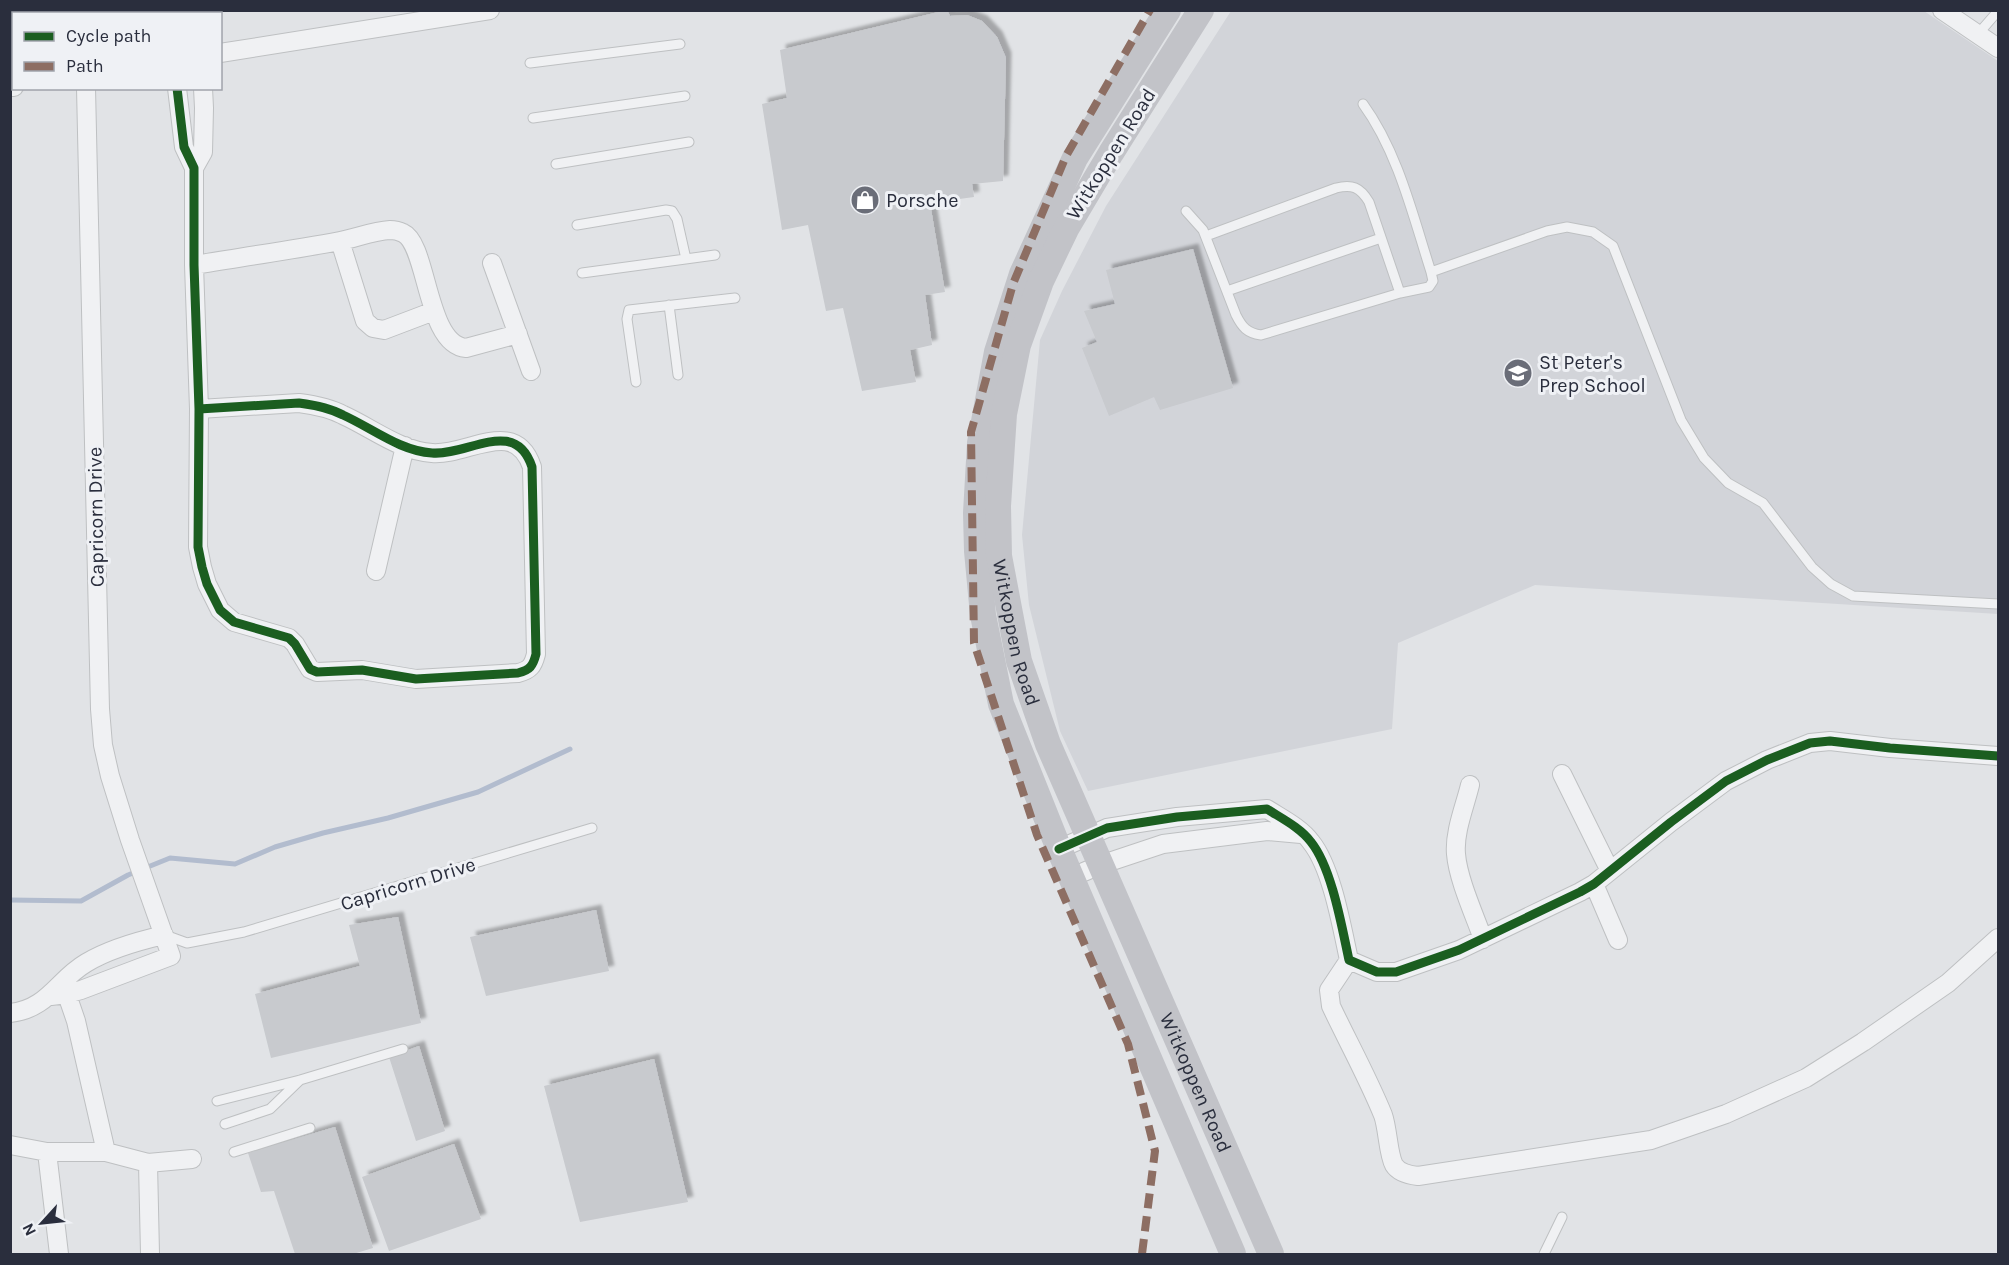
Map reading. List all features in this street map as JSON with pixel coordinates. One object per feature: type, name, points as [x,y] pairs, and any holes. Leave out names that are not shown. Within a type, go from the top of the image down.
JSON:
[{"type":"main road","points":[[1140,55],[1159,10]]},
{"type":"main road","name":"Witkoppen Road","points":[[1168,10],[1075,158],[1022,274],[997,352],[980,443],[976,513],[977,551],[983,615],[1001,704],[1059,849],[1233,1254]]},
{"type":"main road","name":"Witkoppen Road","points":[[1201,10],[1066,229],[1041,281],[1018,345],[1004,414],[998,506],[999,556],[1019,661],[1048,744],[1270,1254]]},
{"type":"street","points":[[222,53],[490,10]]},
{"type":"street","points":[[1942,10],[1998,48]]},
{"type":"street","name":"Capricorn Drive","points":[[86,90],[100,709],[103,745],[130,840],[171,956]]},
{"type":"street","points":[[177,90],[184,147],[194,168],[194,264],[199,410],[198,547],[207,584],[220,610],[234,622],[290,638],[310,669],[317,672],[362,670],[416,679],[518,673],[528,670],[533,664],[536,654],[532,467],[529,458],[516,444],[505,440],[429,453],[405,446],[342,414],[314,405],[299,403],[199,410]]},
{"type":"street","points":[[194,168],[203,152],[202,90]]},
{"type":"street","points":[[194,264],[340,241],[388,230],[402,232],[412,240],[434,311],[448,340],[459,347],[466,348],[518,334]]},
{"type":"street","points":[[340,241],[365,321],[373,328],[384,330],[434,311]]},
{"type":"street","points":[[492,263],[531,371]]},
{"type":"street","points":[[375,570],[405,446]]},
{"type":"street","points":[[1349,960],[1377,972],[1396,972],[1483,939],[1593,884],[1726,781],[1743,771],[1810,742],[1830,741],[1998,756]]},
{"type":"street","points":[[1562,774],[1610,870]]},
{"type":"street","points":[[1470,785],[1457,836],[1456,854],[1483,939]]},
{"type":"street","points":[[1059,849],[1107,828],[1220,812],[1267,809],[1311,841],[1329,880],[1349,960],[1329,990],[1329,999],[1383,1116],[1395,1167],[1400,1172],[1418,1176],[1651,1140],[1726,1114],[1806,1078],[1863,1042],[1948,983],[1998,938]]},
{"type":"street","points":[[1220,812],[1220,837]]},
{"type":"street","points":[[1072,878],[1100,865],[1163,844],[1267,831],[1302,834]]},
{"type":"street","points":[[1593,884],[1618,940]]},
{"type":"street","points":[[60,991],[74,971],[96,957],[164,935]]},
{"type":"street","points":[[10,1013],[29,1008],[60,991],[171,956]]},
{"type":"street","points":[[60,991],[87,1066],[106,1152]]},
{"type":"street","points":[[10,1145],[47,1152],[106,1152],[148,1163],[192,1159]]},
{"type":"street","points":[[47,1152],[59,1254]]},
{"type":"street","points":[[148,1163],[150,1254]]},
{"type":"lane","points":[[1977,34],[1998,11]]},
{"type":"lane","points":[[530,63],[680,44]]},
{"type":"lane","points":[[532,118],[684,96]]},
{"type":"lane","points":[[1186,211],[1203,230],[1242,326],[1251,333],[1261,334],[1400,293],[1429,287],[1433,281],[1431,272],[1392,155],[1375,120],[1364,104]]},
{"type":"lane","points":[[556,164],[689,141]]},
{"type":"lane","points":[[1206,236],[1346,185],[1353,186],[1364,193],[1369,202],[1400,293]]},
{"type":"lane","points":[[577,225],[666,210],[672,211],[677,219],[686,259]]},
{"type":"lane","points":[[1431,272],[1547,231],[1567,227],[1593,232],[1613,246],[1681,420],[1704,458],[1728,483],[1762,503],[1812,567],[1831,584],[1853,596],[1998,603]]},
{"type":"lane","points":[[1227,291],[1381,238]]},
{"type":"lane","points":[[582,273],[715,255]]},
{"type":"lane","points":[[636,382],[627,319],[631,309],[735,298]]},
{"type":"lane","points":[[669,305],[678,375]]},
{"type":"lane","name":"Capricorn Drive","points":[[171,956],[187,943],[244,932],[592,828]]},
{"type":"lane","points":[[164,935],[187,943]]},
{"type":"lane","points":[[218,1101],[300,1080],[404,1049]]},
{"type":"lane","points":[[225,1124],[270,1109],[300,1080]]},
{"type":"lane","points":[[234,1152],[310,1128]]},
{"type":"lane","points":[[1544,1254],[1563,1217]]},
{"type":"shaded area","name":"St Peter's Prep School","points":[[1231,11],[1924,11],[1998,61],[1998,614],[1535,585],[1398,643],[1392,729],[1088,791],[1060,731],[1029,605],[1022,535],[1040,340],[1062,291],[1106,206]]},
{"type":"building","name":"Porsche","points":[[947,10],[950,16],[967,15],[982,21],[997,37],[1006,58],[1003,181],[972,184],[974,197],[930,203],[945,292],[925,295],[932,345],[910,350],[916,382],[862,391],[843,308],[826,311],[808,225],[782,230],[762,104],[787,98],[780,50]]},
{"type":"building","points":[[1193,249],[1233,388],[1160,410],[1154,397],[1109,416],[1082,348],[1097,342],[1084,311],[1115,304],[1106,270]]},
{"type":"building","points":[[596,910],[609,971],[486,996],[470,937]]},
{"type":"building","points":[[398,917],[421,1023],[271,1058],[255,994],[360,966],[349,925]]},
{"type":"building","points":[[419,1046],[445,1131],[416,1141],[389,1057]]},
{"type":"building","points":[[654,1059],[688,1202],[580,1222],[544,1086]]},
{"type":"building","points":[[335,1127],[373,1248],[353,1254],[295,1254],[274,1191],[261,1192],[248,1153]]},
{"type":"building","points":[[454,1144],[481,1219],[389,1251],[362,1177]]},
{"type":"waterway","points":[[10,900],[81,901],[128,875],[170,858],[235,864],[275,847],[478,792],[570,749]]},
{"type":"marked path","points":[[1142,1254],[1155,1151],[1128,1044],[1037,835],[974,643],[971,432],[1013,284],[1066,156],[1150,10]]},
{"type":"cycle path","points":[[177,90],[184,147],[194,168],[194,265],[199,409]]},
{"type":"cycle path","points":[[299,403],[310,405],[338,413],[409,448],[432,453],[489,442],[502,441],[514,444],[524,452],[532,467],[536,654],[534,662],[530,667],[518,673],[416,679],[362,670],[317,672],[310,669],[289,638],[234,622],[220,610],[207,584],[198,547],[199,409],[299,403]]},
{"type":"cycle path","points":[[1059,849],[1107,828],[1177,817],[1267,809],[1302,832],[1318,853],[1335,899],[1349,960],[1377,972],[1396,972],[1459,950],[1580,892],[1594,884],[1726,781],[1767,760],[1810,743],[1830,741],[1998,756]]},
{"type":"place","name":"Porsche","points":[[865,200]]},
{"type":"place","name":"St Peter's Prep School","points":[[1518,373]]}]
